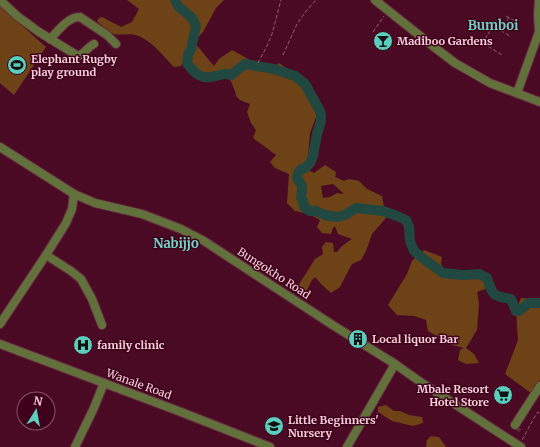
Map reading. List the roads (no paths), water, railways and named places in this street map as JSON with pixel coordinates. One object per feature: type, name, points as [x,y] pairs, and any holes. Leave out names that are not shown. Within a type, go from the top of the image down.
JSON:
[{"type":"street","points":[[0,0],[17,16],[78,56],[94,44]]},
{"type":"street","points":[[375,0],[455,63],[490,83],[540,102]]},
{"type":"street","points":[[517,93],[539,32],[539,0]]},
{"type":"street","points":[[50,39],[75,16],[80,17],[107,35],[116,44]]},
{"type":"street","name":"Bungokho Road","points":[[0,147],[74,194],[95,203],[142,214],[181,229],[204,241],[520,446]]},
{"type":"street","points":[[0,324],[46,255],[69,216],[74,194]]},
{"type":"street","points":[[46,255],[81,279],[102,324]]},
{"type":"street","name":"Wanale Road","points":[[0,344],[182,412],[270,447]]},
{"type":"street","points":[[347,447],[395,364]]},
{"type":"street","points":[[75,447],[94,410],[104,383]]},
{"type":"street","points":[[515,428],[540,386]]},
{"type":"street","points":[[507,438],[533,407],[540,395]]},
{"type":"waterway","points":[[175,0],[178,6],[192,18],[196,26],[187,63],[202,77],[211,77],[224,74],[231,75],[245,64],[274,69],[295,76],[305,84],[320,111],[321,121],[313,156],[310,163],[298,173],[297,178],[302,186],[301,198],[304,207],[310,211],[316,211],[325,215],[337,217],[345,215],[356,208],[383,211],[397,216],[406,220],[409,227],[410,241],[414,251],[443,273],[463,275],[479,274],[487,278],[492,292],[497,296],[511,299],[516,311],[519,311],[529,303],[540,303]]},
{"type":"place","name":"Madiboo Gardens","points":[[383,41]]},
{"type":"place","name":"Elephant Rugby play ground","points":[[17,65]]},
{"type":"place","name":"Local liquor Bar","points":[[358,339]]},
{"type":"place","name":"family clinic","points":[[83,345]]},
{"type":"place","name":"Mbale Resort Hotel Store","points":[[503,395]]},
{"type":"place","name":"Little Beginners' Nursery","points":[[274,426]]},
{"type":"district","name":"Bumboi","points":[[493,25]]},
{"type":"district","name":"Nabijjo","points":[[176,243]]}]
